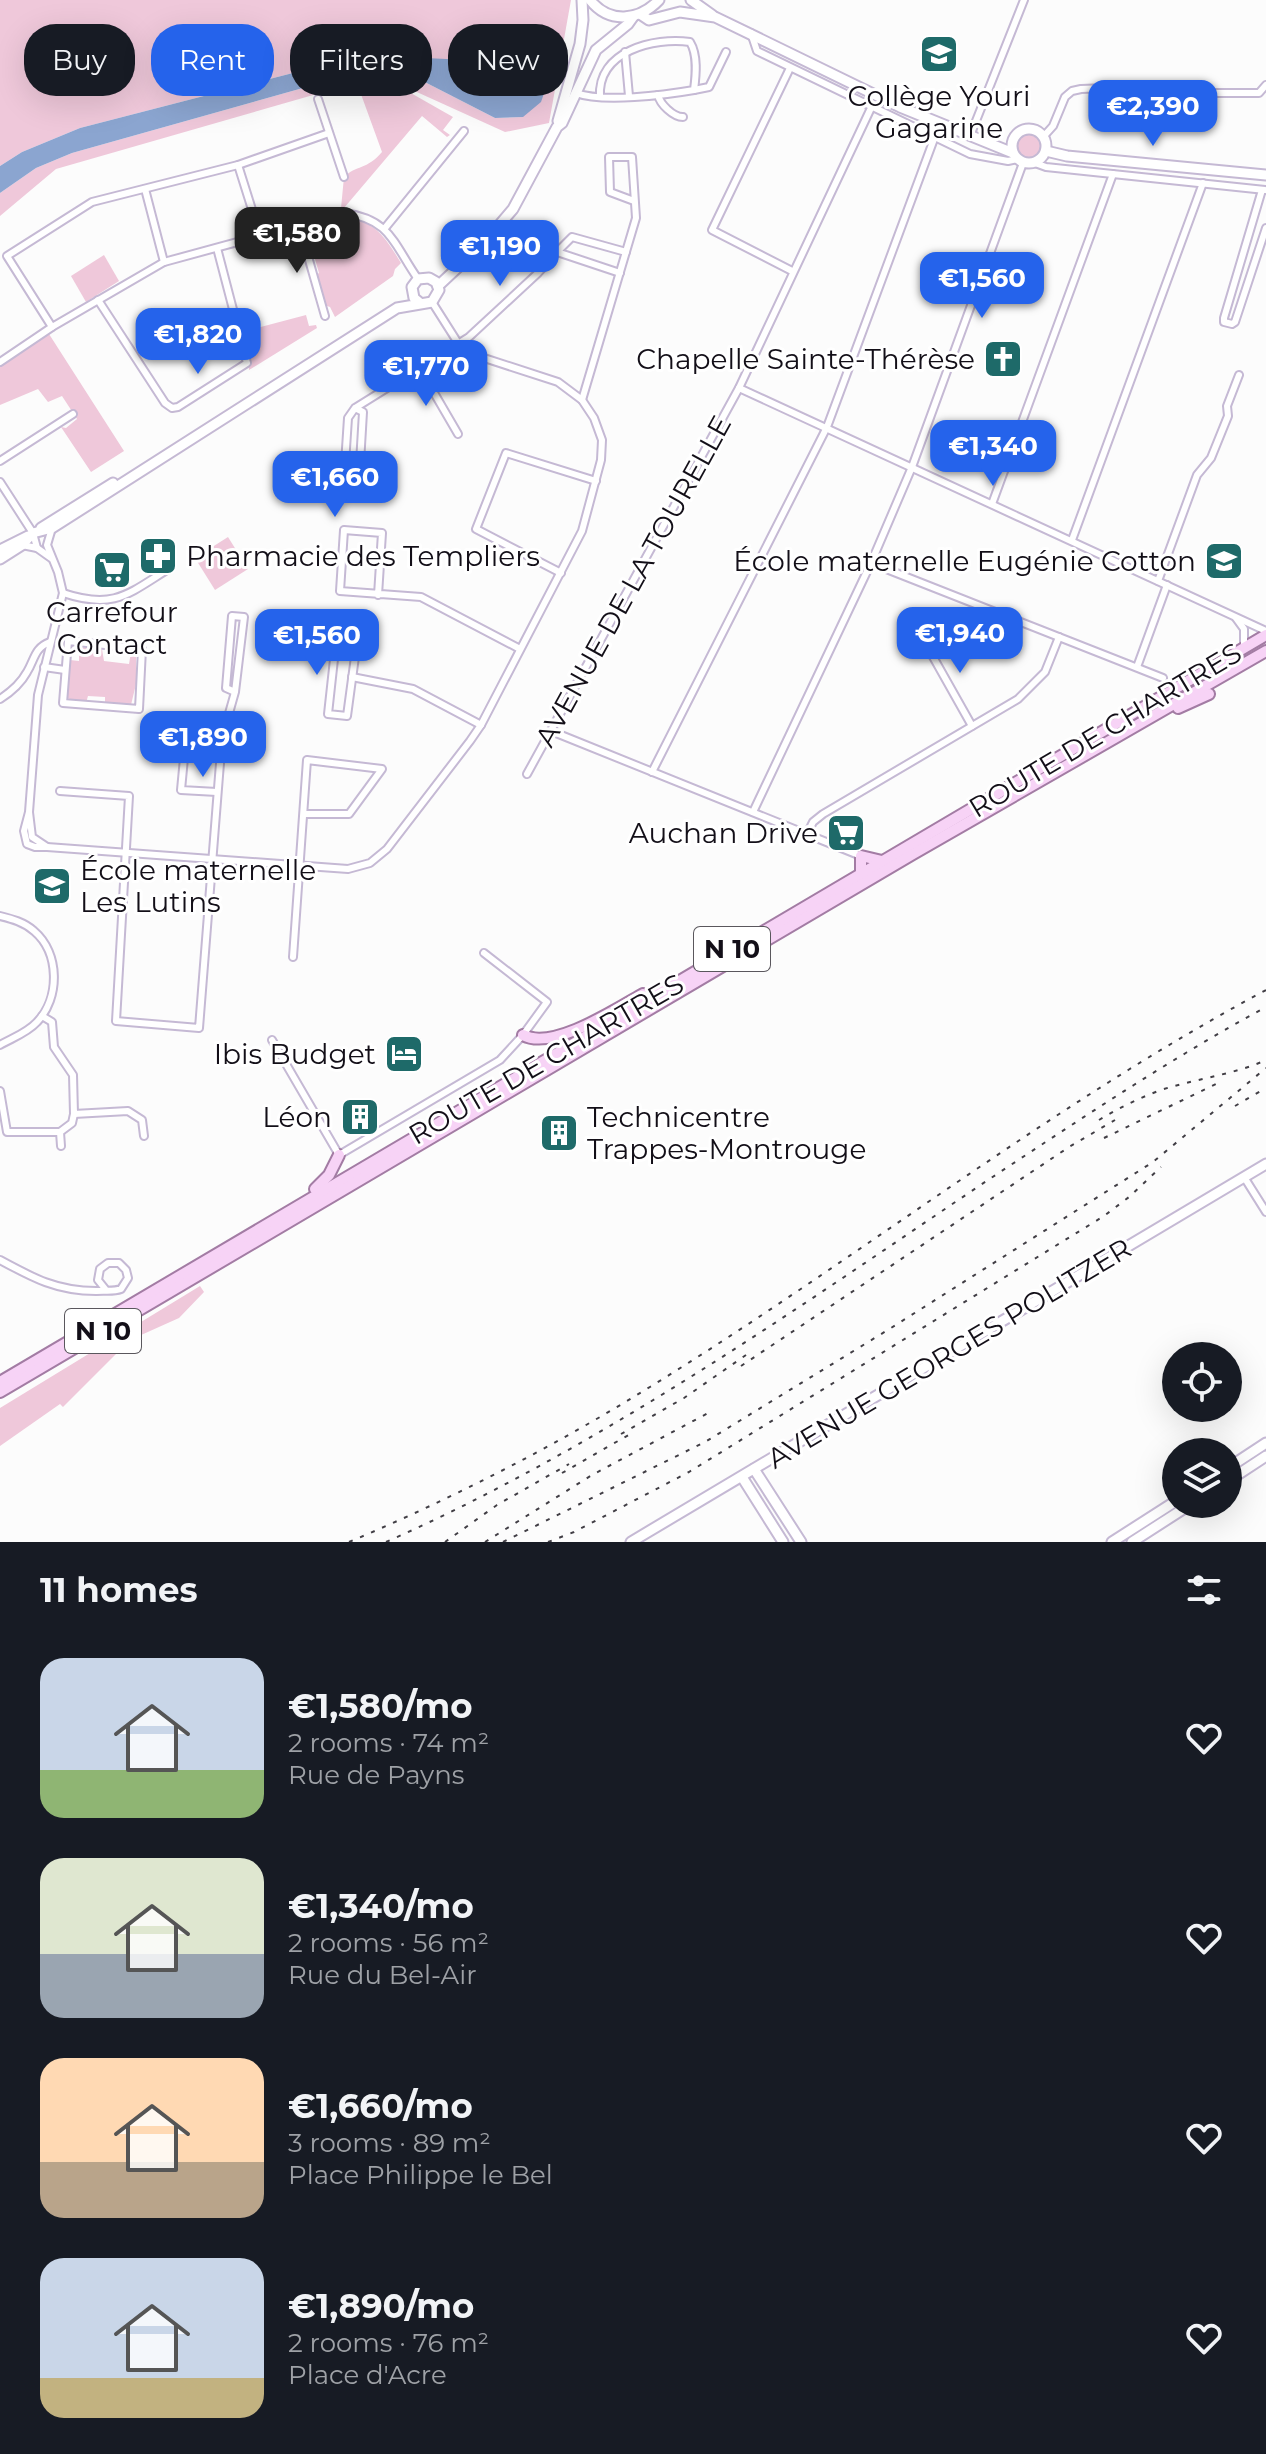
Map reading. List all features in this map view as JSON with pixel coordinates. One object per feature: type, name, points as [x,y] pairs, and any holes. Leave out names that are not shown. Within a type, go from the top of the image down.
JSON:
[{"type":"main road","name":"ROUTE DE CHARTRES","points":[[202,1267],[241,1238],[1266,633]]},
{"type":"main road","name":"ROUTE DE CHARTRES","points":[[202,1267],[1266,651]]},
{"type":"main road","points":[[1157,713],[1173,711],[1209,694]]},
{"type":"main road","points":[[861,873],[861,856],[882,861]]},
{"type":"main road","points":[[523,1035],[540,1040],[562,1036],[653,989],[663,990]]},
{"type":"main road","points":[[241,1238],[270,1215],[323,1183],[339,1155]]},
{"type":"main road","name":"N 10","points":[[0,1382],[202,1267]]},
{"type":"main road","name":"N 10","points":[[0,1392],[202,1267]]},
{"type":"street","points":[[435,282],[456,269],[496,231],[513,209],[557,127],[580,44],[582,0]]},
{"type":"street","points":[[590,0],[604,13],[618,17],[637,16],[649,20],[680,12],[715,17]]},
{"type":"street","points":[[557,127],[562,123],[596,50],[659,0]]},
{"type":"street","points":[[691,0],[715,17],[900,107],[984,140],[1018,158],[1046,167],[1264,190],[1224,322],[1235,322],[1263,246],[1266,228]]},
{"type":"street","points":[[970,136],[1024,0]]},
{"type":"street","points":[[751,33],[757,51],[934,139],[979,157],[1008,161],[1018,158]]},
{"type":"street","points":[[600,97],[600,84],[616,58],[653,43],[677,40],[690,42],[693,46],[694,90]]},
{"type":"street","points":[[625,52],[629,96]]},
{"type":"street","points":[[576,93],[600,97],[658,95],[709,87],[726,52]]},
{"type":"street","points":[[790,68],[712,230],[792,271]]},
{"type":"street","points":[[1035,163],[1046,151],[1044,136],[1053,126],[1065,97],[1072,91],[1132,87],[1168,93],[1259,93],[1266,85]]},
{"type":"street","points":[[658,95],[662,103],[678,117],[683,117]]},
{"type":"street","points":[[318,99],[344,177]]},
{"type":"street","name":"AVENUE DE LA TOURELLE","points":[[527,774],[739,388],[871,108]]},
{"type":"street","points":[[753,812],[871,563],[912,467],[1018,158],[1012,142],[1014,137],[1022,130],[1032,129],[1044,136]]},
{"type":"street","points":[[385,228],[464,131]]},
{"type":"street","points":[[52,327],[7,256],[92,202],[238,165],[329,133]]},
{"type":"street","points":[[984,140],[1014,137]]},
{"type":"street","points":[[652,772],[827,427],[934,139]]},
{"type":"street","points":[[1046,151],[1067,156],[1266,177]]},
{"type":"street","points":[[582,400],[636,218],[632,157],[609,157],[610,192],[634,201]]},
{"type":"street","points":[[238,165],[260,235]]},
{"type":"street","points":[[992,504],[1113,174]]},
{"type":"street","points":[[1072,540],[1203,183]]},
{"type":"street","points":[[145,189],[164,262]]},
{"type":"street","points":[[0,362],[52,327],[164,262],[344,213],[361,215],[385,228],[418,279]]},
{"type":"street","points":[[299,225],[325,316]]},
{"type":"street","points":[[355,408],[363,412],[359,480],[344,479],[348,418],[355,408],[469,337],[572,237],[626,252]]},
{"type":"street","points":[[1247,241],[1263,246]]},
{"type":"street","points":[[98,300],[165,403],[172,408],[178,407],[247,363],[217,248]]},
{"type":"street","points":[[557,252],[620,273]]},
{"type":"street","points":[[420,303],[414,298],[413,284],[425,277],[435,282]]},
{"type":"street","points":[[397,308],[432,302],[438,295],[435,282]]},
{"type":"street","points":[[0,559],[22,545],[33,533],[52,528],[397,308],[412,291]]},
{"type":"street","points":[[0,482],[33,533],[47,545],[63,593],[38,695],[29,812],[24,831],[27,844],[299,867],[348,869],[370,863],[387,849],[481,725],[582,531],[601,460],[602,440],[594,418],[582,400],[558,382],[478,356],[458,343],[432,302]]},
{"type":"street","points":[[419,367],[458,434]]},
{"type":"street","points":[[1158,581],[1197,475],[1211,458],[1228,416],[1227,406],[1239,375]]},
{"type":"street","points":[[739,388],[1234,615],[1266,633]]},
{"type":"street","points":[[0,461],[73,414]]},
{"type":"street","points":[[561,573],[476,529],[506,453],[596,481]]},
{"type":"street","points":[[0,550],[151,463]]},
{"type":"street","points":[[47,545],[52,528]]},
{"type":"street","points":[[378,595],[382,533],[344,530],[340,591],[378,595],[421,597],[520,649]]},
{"type":"street","points":[[33,533],[37,548]]},
{"type":"street","points":[[22,545],[37,548],[51,558]]},
{"type":"street","points":[[871,563],[1163,678]]},
{"type":"street","points":[[63,593],[81,599],[110,601],[123,597],[170,568]]},
{"type":"street","points":[[1137,667],[1167,585]]},
{"type":"street","points":[[1234,615],[1244,629],[1244,648]]},
{"type":"street","points":[[60,791],[129,796],[116,1021],[199,1028],[222,738],[235,692],[244,617],[232,616],[226,688],[235,692]]},
{"type":"street","points":[[807,834],[813,822],[823,814],[1018,699],[1045,672],[1059,637]]},
{"type":"street","points":[[923,639],[972,726]]},
{"type":"street","points":[[68,641],[142,649],[139,709],[63,703],[65,670],[68,641]]},
{"type":"street","points":[[336,641],[357,642],[352,677],[347,716],[328,714],[336,641]]},
{"type":"street","points":[[29,669],[34,654],[43,644],[50,642]]},
{"type":"street","points":[[0,699],[18,684],[40,656],[48,652]]},
{"type":"street","points":[[44,667],[65,670]]},
{"type":"street","points":[[352,677],[413,689],[481,725]]},
{"type":"street","points":[[551,731],[861,856]]},
{"type":"street","points":[[217,792],[181,790],[186,737],[222,738]]},
{"type":"street","points":[[293,957],[307,760],[382,769],[349,814],[304,814]]},
{"type":"street","points":[[0,916],[32,929],[46,945],[53,968],[52,996],[42,1016],[27,1030],[0,1045]]},
{"type":"street","points":[[272,1040],[339,1155],[500,1060],[547,1002],[484,953]]},
{"type":"street","points":[[0,1091],[7,1132],[60,1132],[72,1123],[73,1075],[54,1047],[52,1022],[42,1016]]},
{"type":"street","points":[[74,1114],[128,1111],[142,1120],[144,1136]]},
{"type":"street","points":[[60,1132],[61,1146]]},
{"type":"street","name":"AVENUE GEORGES POLITZER","points":[[631,1542],[1266,1164]]},
{"type":"street","points":[[1244,1177],[1266,1212]]},
{"type":"street","points":[[0,1260],[39,1281],[74,1291],[116,1291],[127,1283],[126,1270],[119,1263],[108,1263],[100,1269],[98,1280],[106,1290]]},
{"type":"street","points":[[1242,1459],[1266,1443]]},
{"type":"street","points":[[1242,1472],[1266,1456]]},
{"type":"street","points":[[754,1469],[801,1542]]},
{"type":"street","points":[[742,1477],[783,1542]]},
{"type":"street","points":[[1112,1542],[1162,1510]]},
{"type":"street","points":[[1132,1542],[1169,1518]]},
{"type":"shaded area","points":[[0,0],[571,0],[567,24],[448,24],[448,88],[432,82],[432,24],[290,24],[290,74],[274,78],[274,24],[151,24],[151,96],[204,96],[80,128],[22,152],[0,166]]},
{"type":"shaded area","points":[[432,86],[495,118],[523,117],[469,96],[554,96],[549,123],[505,132],[426,96],[432,96]]},
{"type":"shaded area","points":[[290,92],[290,96],[310,96],[56,169],[0,216],[0,193],[36,168],[72,153]]},
{"type":"shaded area","points":[[362,96],[416,96],[453,117],[443,130],[450,135],[447,137],[422,116],[341,208],[344,177],[382,152]]},
{"type":"shaded area","points":[[1029,134],[1037,138],[1041,146],[1037,154],[1029,158],[1021,154],[1017,146],[1021,138]]},
{"type":"shaded area","points":[[337,218],[369,224],[383,236],[401,263],[393,276],[335,317],[330,307],[324,305],[308,235],[348,222],[306,233],[305,230],[309,225]]},
{"type":"shaded area","points":[[104,255],[119,281],[86,302],[71,276]]},
{"type":"shaded area","points":[[306,315],[309,326],[316,325],[317,328],[249,370],[248,357],[255,354],[249,330]]},
{"type":"shaded area","points":[[49,334],[124,451],[91,472],[61,427],[66,428],[77,419],[62,396],[48,402],[38,389],[0,405],[0,365]]},
{"type":"shaded area","points":[[228,537],[248,569],[215,590],[195,558]]},
{"type":"shaded area","points":[[77,647],[102,649],[104,661],[129,664],[131,652],[136,654],[136,684],[131,705],[105,705],[105,697],[88,696],[86,703],[66,698],[70,660],[79,661],[79,653],[73,652]]},
{"type":"shaded area","points":[[200,1286],[204,1292],[179,1318],[130,1340],[63,1407],[60,1404],[0,1446],[0,1408]]},
{"type":"water","points":[[432,58],[448,59],[448,94],[432,86]]},
{"type":"water","points":[[290,74],[290,92],[72,153],[36,168],[0,193],[0,166],[22,152],[80,128],[204,96],[274,96],[274,78]]},
{"type":"water","points":[[452,96],[543,96],[541,102],[523,117],[495,118]]},
{"type":"railway","points":[[349,1542],[500,1472],[645,1390],[1107,1083],[1266,990]]},
{"type":"railway","points":[[386,1542],[466,1505],[620,1420],[769,1327],[1125,1090],[1266,1007]]},
{"type":"railway","points":[[1099,1120],[1161,1090],[1264,1061]]},
{"type":"railway","points":[[503,1542],[705,1442],[891,1328],[1153,1162],[1266,1068]]},
{"type":"railway","points":[[1104,1138],[1216,1084]]},
{"type":"railway","points":[[1235,1106],[1266,1088]]},
{"type":"railway","points":[[741,1366],[1069,1147],[1115,1120]]},
{"type":"railway","points":[[548,1542],[574,1532],[689,1472],[1104,1216],[1161,1167]]},
{"type":"railway","points":[[621,1434],[684,1398],[746,1355]]},
{"type":"railway","points":[[485,1542],[592,1475],[710,1412]]},
{"type":"railway","points":[[562,1473],[632,1433]]},
{"type":"railway","points":[[445,1542],[497,1505],[569,1464]]},
{"type":"place","name":"Collège Youri Gagarine","points":[[939,54]]},
{"type":"place","name":"Chapelle Sainte-Thérèse","points":[[1003,359]]},
{"type":"place","name":"Pharmacie des Templiers","points":[[158,556]]},
{"type":"place","name":"École maternelle Eugénie Cotton","points":[[1224,561]]},
{"type":"place","name":"Carrefour Contact","points":[[112,570]]},
{"type":"place","name":"Auchan Drive","points":[[846,833]]},
{"type":"place","name":"École maternelle Les Lutins","points":[[52,886]]},
{"type":"place","name":"Ibis Budget","points":[[404,1054]]},
{"type":"place","name":"Léon","points":[[360,1117]]},
{"type":"place","name":"Technicentre Trappes-Montrouge","points":[[559,1133]]}]
